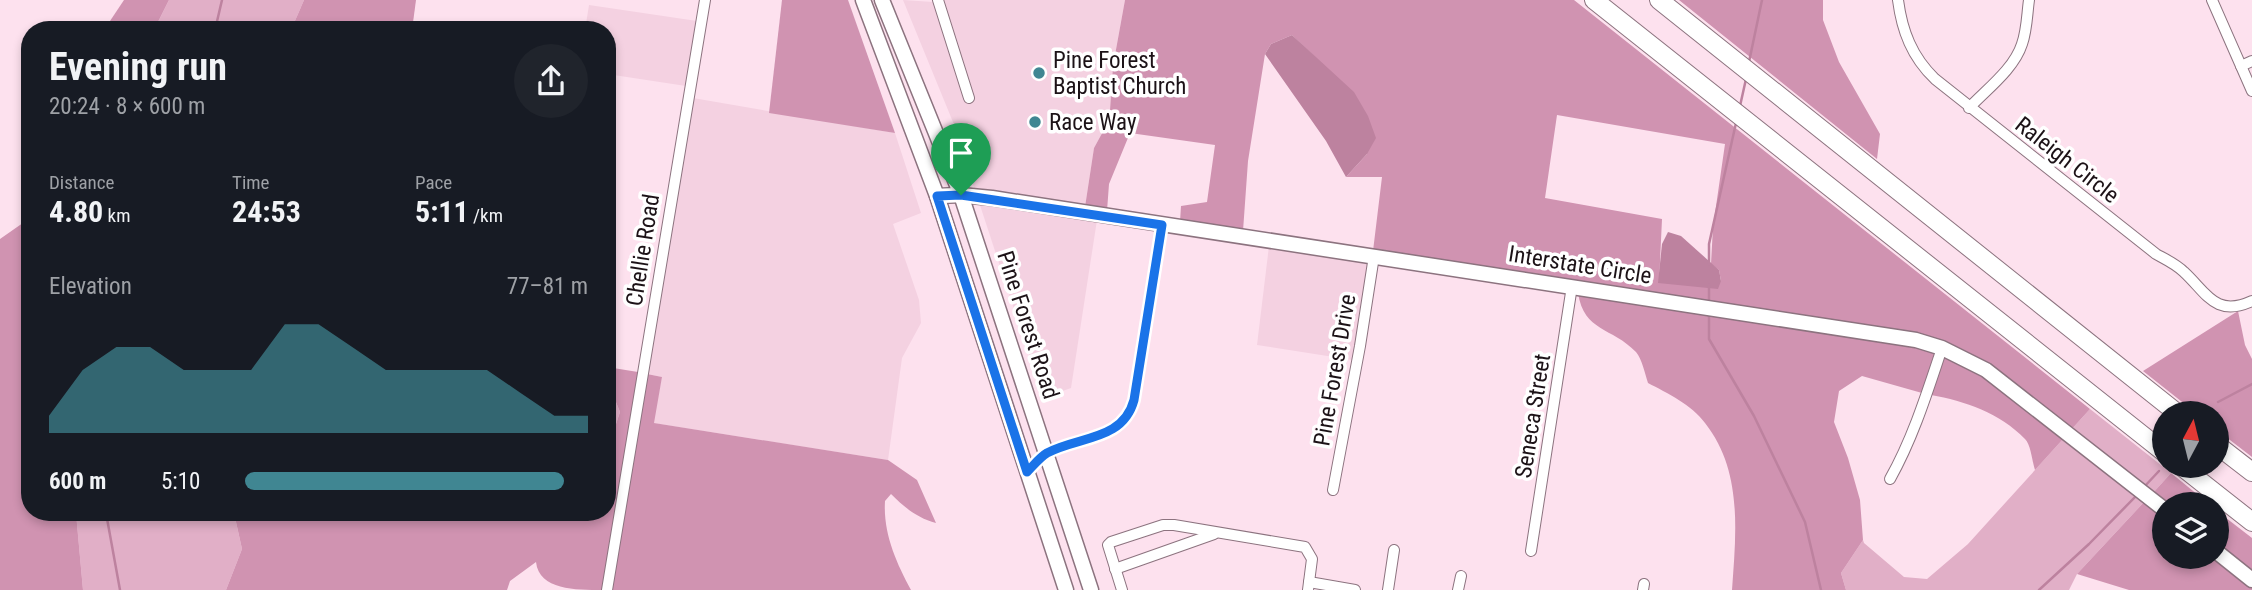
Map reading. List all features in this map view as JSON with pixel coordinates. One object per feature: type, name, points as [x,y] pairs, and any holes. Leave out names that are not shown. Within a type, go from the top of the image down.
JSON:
[{"type":"highway","points":[[1594,0],[2152,443]]},
{"type":"highway","points":[[1659,0],[2162,401]]},
{"type":"highway","points":[[2230,455],[2252,472]]},
{"type":"highway","points":[[2196,478],[2252,522]]},
{"type":"street","name":"Chellie Road","points":[[607,590],[705,0]]},
{"type":"street","name":"Pine Forest Road","points":[[882,0],[961,195],[1091,590]]},
{"type":"street","points":[[937,0],[969,98]]},
{"type":"street","name":"Raleigh Circle","points":[[1898,0],[1907,41],[1935,79],[2156,254],[2183,271],[2208,299],[2226,306],[2252,301]]},
{"type":"street","points":[[1969,107],[2018,54],[2023,42],[2029,0]]},
{"type":"street","points":[[2212,0],[2252,91]]},
{"type":"street","name":"Pine Forest Road","points":[[868,2],[937,196],[1066,590]]},
{"type":"street","points":[[2241,66],[2252,61]]},
{"type":"street","name":"Interstate Circle","points":[[937,196],[961,195],[1916,340],[1942,348],[1986,370],[2152,500]]},
{"type":"street","points":[[1027,472],[1046,453],[1109,432],[1128,416],[1134,400],[1162,225]]},
{"type":"street","name":"Pine Forest Drive","points":[[1333,490],[1374,256]]},
{"type":"street","name":"Seneca Street","points":[[1531,551],[1572,286]]},
{"type":"street","points":[[1890,479],[1905,453],[1942,348]]},
{"type":"street","points":[[1122,590],[1108,545],[1163,525],[1305,547],[1312,559],[1309,586],[1355,590]]},
{"type":"street","points":[[1115,569],[1215,533]]},
{"type":"street","points":[[1388,590],[1394,550]]},
{"type":"street","points":[[2229,562],[2252,580]]},
{"type":"street","points":[[1458,590],[1461,576]]},
{"type":"shaded area","points":[[124,0],[169,0],[158,21],[110,21]]},
{"type":"shaded area","points":[[169,0],[304,0],[295,21],[158,21]]},
{"type":"shaded area","points":[[304,0],[416,0],[413,21],[295,21]]},
{"type":"shaded area","points":[[782,0],[848,0],[895,133],[769,113]]},
{"type":"shaded area","points":[[903,0],[933,2],[967,104],[975,100],[942,0],[1125,0],[1113,66],[1110,110],[1106,126],[1094,148],[1085,207],[975,191],[955,127]]},
{"type":"shaded area","points":[[1125,0],[1574,0],[2090,409],[2071,430],[1973,356],[1373,251],[1382,177],[1346,177],[1367,154],[1315,57],[1292,35],[1271,44],[1265,54],[1248,161],[1243,231],[1180,222],[1181,206],[1207,202],[1215,145],[1130,133],[1109,184],[1107,211],[1085,207],[1094,148],[1106,126],[1110,110],[1113,66]],"holes":[[[1557,115],[1725,144],[1713,227],[1711,264],[1719,270],[1721,281],[1659,283],[1662,219],[1545,198]]]},
{"type":"shaded area","points":[[1679,0],[1823,0],[1823,20],[1839,62],[1880,134],[1877,159]]},
{"type":"shaded area","points":[[589,5],[697,21],[686,86],[616,75],[616,21],[586,21]]},
{"type":"shaded area","points":[[1292,35],[1354,92],[1368,116],[1376,138],[1367,154],[1346,177],[1326,141],[1265,54],[1271,44]]},
{"type":"shaded area","points":[[693,98],[895,133],[921,213],[893,224],[919,300],[921,323],[902,358],[888,460],[653,423],[662,377],[647,374]]},
{"type":"shaded area","points":[[979,202],[1097,220],[1071,388],[1043,398]]},
{"type":"shaded area","points":[[21,224],[21,521],[77,521],[83,590],[0,590],[0,239]]},
{"type":"shaded area","points":[[1668,232],[1681,236],[1719,270],[1721,281],[1718,289],[1658,283],[1662,244]]},
{"type":"shaded area","points":[[1269,246],[1369,261],[1353,360],[1257,345]]},
{"type":"shaded area","points":[[1578,293],[1935,351],[1922,393],[1862,376],[1839,391],[1834,422],[1860,500],[1863,540],[1841,573],[1846,590],[1732,590],[1734,503],[1726,461],[1717,442],[1705,423],[1693,411],[1648,383],[1636,352],[1600,328],[1586,315]]},
{"type":"shaded area","points":[[2238,311],[2245,345],[2252,359],[2252,457],[2230,440],[2230,401],[2181,401],[2143,371]]},
{"type":"shaded area","points":[[1944,355],[1983,375],[2064,438],[2035,470],[2027,442],[2005,422],[1969,405],[1931,395]]},
{"type":"shaded area","points":[[616,368],[638,372],[616,505],[616,424],[620,412],[616,402]]},
{"type":"shaded area","points":[[647,374],[662,377],[654,423],[888,460],[917,480],[936,523],[911,512],[891,494],[885,501],[886,524],[892,547],[911,590],[612,590]]},
{"type":"shaded area","points":[[616,402],[620,412],[616,424]]},
{"type":"shaded area","points":[[2090,409],[2152,458],[2152,478],[2166,478],[2152,494],[2071,430]]},
{"type":"shaded area","points":[[2064,438],[2145,501],[2077,574],[2069,590],[1846,590],[1841,573],[1863,540],[1904,577],[1927,579],[1968,544]]},
{"type":"shaded area","points":[[2166,478],[2177,478],[2194,492],[2154,492]]},
{"type":"shaded area","points":[[2145,501],[2152,507],[2152,569],[2229,568],[2252,586],[2252,590],[2129,590],[2077,574]]},
{"type":"shaded area","points":[[2229,520],[2252,538],[2252,573],[2229,555]]},
{"type":"shaded area","points":[[77,521],[236,521],[242,549],[226,590],[83,590]]},
{"type":"shaded area","points":[[236,521],[613,521],[602,590],[570,589],[551,583],[539,571],[536,562],[510,581],[507,590],[226,590],[242,549]]},
{"type":"waterway","points":[[217,21],[222,0]]},
{"type":"waterway","points":[[1749,62],[1762,0]]},
{"type":"waterway","points":[[1740,106],[1746,79]]},
{"type":"waterway","points":[[1709,264],[1709,244],[1736,123]]},
{"type":"waterway","points":[[1709,285],[1709,302]]},
{"type":"waterway","points":[[1709,313],[1709,339],[1754,416],[1805,522],[1821,590]]},
{"type":"waterway","points":[[2220,401],[2252,384]]},
{"type":"waterway","points":[[2144,487],[2152,478]]},
{"type":"waterway","points":[[2039,590],[2138,494]]},
{"type":"waterway","points":[[107,521],[120,590]]},
{"type":"place","name":"Pine Forest Baptist Church","points":[[1039,73]]},
{"type":"place","name":"Race Way","points":[[1035,122]]},
{"type":"route","points":[[961,195],[1162,225],[1134,400],[1128,416],[1109,432],[1046,453],[1027,472],[937,196],[961,195]]}]
